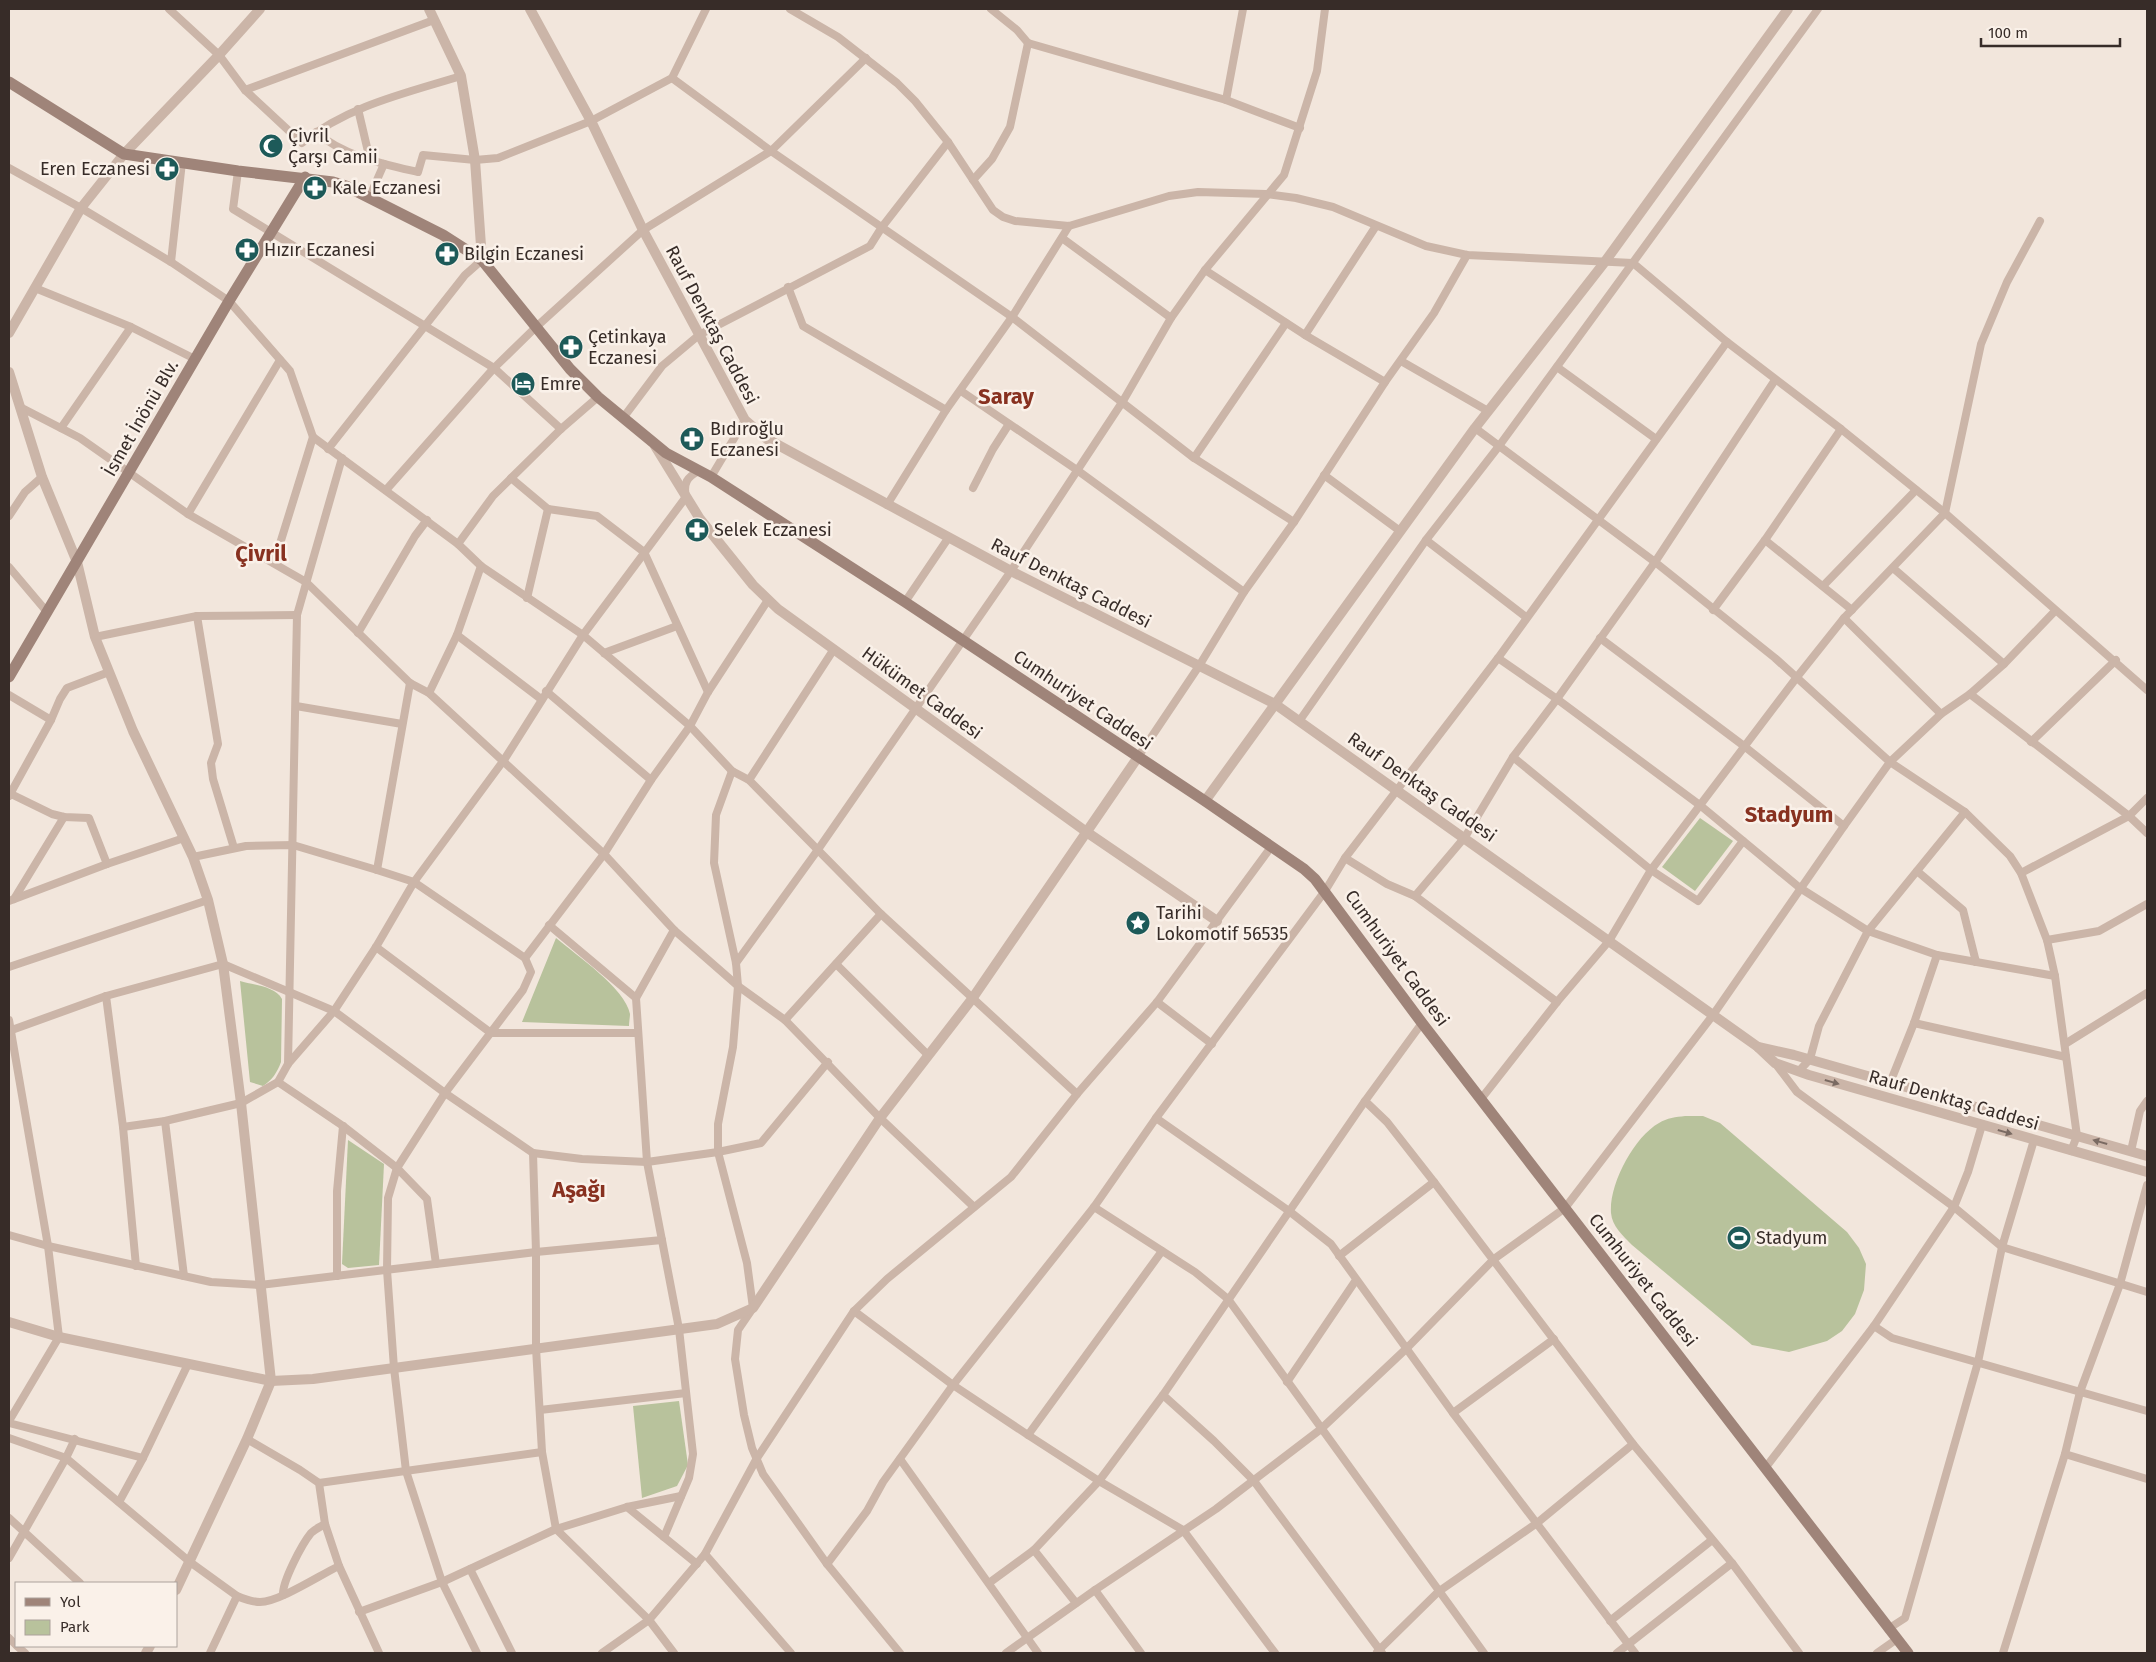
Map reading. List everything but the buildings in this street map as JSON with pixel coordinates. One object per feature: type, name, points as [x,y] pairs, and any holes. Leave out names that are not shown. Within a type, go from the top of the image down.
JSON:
[{"type":"main road","name":"Cumhuriyet Caddesi","points":[[9,82],[124,154],[238,171],[305,177],[333,182],[443,235],[482,260],[570,369],[598,397],[654,444],[711,477],[904,602],[1205,801],[1304,869],[1325,891],[1480,1099],[1908,1653]]},
{"type":"main road","name":"İsmet İnönü Blv.","points":[[9,677],[229,301],[305,177]]},
{"type":"street","points":[[169,9],[219,55],[245,90],[302,143],[316,132],[358,109],[461,76]]},
{"type":"street","points":[[9,333],[82,208],[124,154],[219,55],[260,9]]},
{"type":"street","points":[[328,449],[464,275],[482,260],[474,160],[461,76],[429,9]]},
{"type":"street","name":"Rauf Denktaş Caddesi","points":[[530,9],[590,121],[643,230],[745,420],[767,439],[1011,571],[1275,704],[1465,837],[1758,1047],[1775,1063],[2147,1172]]},
{"type":"street","points":[[316,132],[329,143],[370,160],[418,172],[422,155],[474,160],[498,158],[590,121],[672,78],[706,9]]},
{"type":"street","points":[[790,9],[838,37],[866,58],[915,101],[948,142],[993,210],[1003,217],[1015,221],[1069,226],[1169,196],[1198,192],[1266,194],[1314,201],[1333,207],[1426,246],[1467,255],[1633,263],[1727,342],[1945,512],[2055,611],[2116,660],[2147,690]]},
{"type":"street","points":[[991,9],[1017,30],[1028,44],[1226,100],[1300,128]]},
{"type":"street","points":[[1226,100],[1243,9]]},
{"type":"street","points":[[736,963],[817,851],[1011,571],[1123,401],[1171,318],[1205,270],[1266,194],[1284,175],[1317,71],[1325,9]]},
{"type":"street","points":[[1205,801],[1475,428],[1604,263],[1788,9]]},
{"type":"street","points":[[1300,720],[1426,540],[1499,446],[1818,9]]},
{"type":"street","points":[[245,90],[434,20]]},
{"type":"street","points":[[973,180],[992,159],[1010,127],[1028,44]]},
{"type":"street","points":[[386,490],[494,368],[643,230],[771,151],[866,58]]},
{"type":"street","points":[[672,78],[771,151],[1012,317],[1123,401],[1194,458],[1294,522]]},
{"type":"street","points":[[358,109],[370,160]]},
{"type":"street","points":[[623,418],[643,388],[662,366],[699,335],[870,246],[882,227],[948,142]]},
{"type":"street","points":[[171,262],[182,162]]},
{"type":"street","points":[[369,198],[384,164]]},
{"type":"street","points":[[9,168],[82,208],[171,262],[229,301],[290,371],[313,437],[427,520],[458,544],[481,566],[583,635],[690,726],[732,771],[749,780],[881,914],[1077,1094]]},
{"type":"street","points":[[238,171],[233,209],[494,368],[561,429]]},
{"type":"street","points":[[1480,1099],[1557,1002],[1609,941],[1651,870],[1797,676],[1844,618],[1945,512],[1981,344],[2007,282],[2040,221]]},
{"type":"street","points":[[887,505],[946,410],[1012,317],[1069,226]]},
{"type":"street","points":[[1305,335],[1376,226]]},
{"type":"street","points":[[1062,238],[1171,318]]},
{"type":"street","points":[[900,1653],[827,1564],[763,1474],[744,1415],[735,1359],[738,1330],[880,1118],[972,999],[1088,833],[1200,666],[1244,592],[1294,522],[1384,382],[1434,313],[1467,255]]},
{"type":"street","points":[[1205,270],[1305,335],[1384,382]]},
{"type":"street","points":[[788,287],[803,326],[946,410]]},
{"type":"street","points":[[36,288],[131,327],[195,359]]},
{"type":"street","points":[[1194,458],[1286,323]]},
{"type":"street","points":[[61,428],[131,327]]},
{"type":"street","points":[[827,1564],[867,1511],[883,1482],[954,1385],[1094,1207],[1156,1118],[1325,891],[1345,858],[1498,658],[1727,342]]},
{"type":"street","points":[[188,514],[280,360]]},
{"type":"street","points":[[1401,361],[1488,411]]},
{"type":"street","points":[[1557,367],[1656,440]]},
{"type":"street","points":[[9,372],[42,477],[77,562],[95,637],[133,731],[193,857],[208,900],[223,964],[241,1103],[271,1381],[247,1439],[178,1586]]},
{"type":"street","points":[[1415,896],[1465,837],[1513,757],[1655,562],[1775,380]]},
{"type":"street","points":[[961,391],[1076,470],[1244,592]]},
{"type":"street","points":[[458,544],[494,496],[511,478],[561,429],[598,397]]},
{"type":"street","points":[[20,407],[80,438],[188,514],[306,582],[410,683],[429,693],[604,854],[674,930],[738,986],[785,1020],[828,1062],[880,1118],[974,1208]]},
{"type":"street","points":[[711,477],[745,420]]},
{"type":"street","points":[[973,488],[993,449],[1009,424]]},
{"type":"street","points":[[1475,428],[1655,562],[1797,676],[1890,762],[1965,812],[2010,856],[2021,873],[2047,940],[2055,976],[2066,1044],[2066,1057],[2077,1136],[2071,1150]]},
{"type":"street","points":[[1713,610],[1765,540],[1841,429]]},
{"type":"street","points":[[274,563],[313,437]]},
{"type":"street","name":"Hükümet Caddesi","points":[[654,444],[700,520],[768,600],[834,650],[1088,833],[1217,921]]},
{"type":"street","points":[[288,1064],[297,614],[342,458]]},
{"type":"street","points":[[123,1127],[165,1121],[241,1103],[278,1082],[288,1064],[334,1010],[376,947],[414,882],[504,760],[583,635],[686,496],[685,482],[699,471]]},
{"type":"street","points":[[1324,475],[1400,531]]},
{"type":"street","points":[[9,516],[25,492],[42,477]]},
{"type":"street","points":[[511,478],[548,509],[597,516],[644,552],[708,692]]},
{"type":"street","points":[[1822,586],[1916,490]]},
{"type":"street","points":[[527,598],[548,509]]},
{"type":"street","points":[[358,634],[415,536],[427,520]]},
{"type":"street","points":[[904,602],[949,537]]},
{"type":"street","points":[[1426,540],[1526,617]]},
{"type":"street","points":[[1765,540],[1852,610]]},
{"type":"street","points":[[429,693],[457,635],[481,566]]},
{"type":"street","points":[[9,567],[47,612]]},
{"type":"street","points":[[1893,568],[2004,664]]},
{"type":"street","points":[[525,958],[604,854],[651,780],[690,726],[708,692],[768,600]]},
{"type":"street","points":[[1006,1653],[1094,1590],[1254,1481],[1321,1428],[1407,1348],[1494,1259],[1565,1208],[1713,1015],[1800,888],[1890,762],[1941,714],[1970,694],[2004,664],[2055,611]]},
{"type":"street","points":[[95,637],[197,616],[297,614]]},
{"type":"street","points":[[197,616],[218,744],[211,763],[213,779],[234,848]]},
{"type":"street","points":[[1844,618],[1941,714]]},
{"type":"street","points":[[604,653],[677,626]]},
{"type":"street","points":[[457,635],[541,699]]},
{"type":"street","points":[[1600,638],[1744,746],[1844,826]]},
{"type":"street","points":[[749,780],[834,650]]},
{"type":"street","points":[[1498,658],[1557,699],[1701,806],[1800,888],[1868,932],[1937,955],[2055,976]]},
{"type":"street","points":[[2031,742],[2116,660]]},
{"type":"street","points":[[107,864],[89,818],[64,817],[52,814],[9,794],[67,688],[109,672]]},
{"type":"street","points":[[377,870],[410,683]]},
{"type":"street","points":[[546,691],[651,780]]},
{"type":"street","points":[[1970,694],[2129,816],[2147,833]]},
{"type":"street","points":[[9,695],[51,720]]},
{"type":"street","points":[[296,706],[402,724]]},
{"type":"street","points":[[1513,757],[1651,870],[1698,901],[1743,841]]},
{"type":"street","points":[[732,771],[716,815],[714,863],[736,963],[738,986],[733,1047],[718,1124],[718,1152],[746,1263],[752,1308]]},
{"type":"street","points":[[2021,873],[2129,816],[2147,798]]},
{"type":"street","points":[[1799,1071],[1810,1059],[1819,1026],[1868,932],[1965,812]]},
{"type":"street","points":[[11,900],[64,817]]},
{"type":"street","points":[[11,900],[107,864],[184,838]]},
{"type":"street","points":[[193,857],[246,846],[293,845],[414,882],[525,958],[531,972],[523,990],[445,1093],[397,1168],[388,1198],[387,1270],[394,1368],[406,1471],[442,1582],[477,1653]]},
{"type":"street","points":[[602,1653],[649,1620],[705,1554],[757,1458],[854,1312],[887,1279],[1011,1177],[1077,1094],[1157,1002],[1271,847]]},
{"type":"street","points":[[1345,858],[1387,884],[1415,896],[1557,1002]]},
{"type":"street","points":[[1917,871],[1963,910],[1976,962]]},
{"type":"street","points":[[9,967],[208,900]]},
{"type":"street","points":[[2047,940],[2099,932],[2147,904]]},
{"type":"street","points":[[785,1020],[881,914]]},
{"type":"street","points":[[550,925],[636,998]]},
{"type":"street","points":[[664,1537],[689,1478],[693,1460],[679,1329],[647,1162],[636,998],[674,930]]},
{"type":"street","points":[[376,947],[491,1032],[638,1033]]},
{"type":"street","points":[[1890,1084],[1914,1023],[1937,955]]},
{"type":"street","points":[[10,1030],[106,996],[223,964],[334,1010],[445,1093],[533,1153],[582,1159],[647,1162],[718,1152],[761,1143],[828,1062]]},
{"type":"street","points":[[836,964],[928,1055]]},
{"type":"street","points":[[2066,1044],[2147,993]]},
{"type":"street","points":[[106,996],[123,1127],[136,1266]]},
{"type":"street","points":[[1157,1002],[1212,1044]]},
{"type":"street","points":[[9,1020],[48,1246],[58,1337],[9,1422],[143,1458]]},
{"type":"street","points":[[989,1584],[1034,1550],[1099,1481],[1163,1395],[1365,1101],[1422,1023]]},
{"type":"street","points":[[1914,1023],[2066,1057]]},
{"type":"street","name":"Rauf Denktaş Caddesi","points":[[1758,1047],[1810,1059],[1890,1084],[2147,1156]]},
{"type":"street","points":[[1775,1063],[1797,1092],[1954,1207],[2002,1247],[2147,1292]]},
{"type":"street","points":[[278,1082],[343,1126],[397,1168],[427,1199],[436,1264]]},
{"type":"street","points":[[1365,1101],[1387,1122],[1494,1259],[1633,1444],[1732,1563],[1799,1653]]},
{"type":"street","points":[[2130,1150],[2140,1112],[2147,1101]]},
{"type":"street","points":[[1156,1118],[1331,1244],[1453,1413],[1635,1653]]},
{"type":"street","points":[[165,1121],[184,1276]]},
{"type":"street","points":[[1766,1467],[1874,1326],[1954,1207],[1968,1172],[1982,1125]]},
{"type":"street","points":[[337,1276],[337,1191],[343,1126]]},
{"type":"street","points":[[1888,1629],[1905,1618],[1978,1362],[2002,1247],[2034,1140]]},
{"type":"street","points":[[533,1153],[536,1348],[542,1452],[556,1529],[649,1620],[674,1653]]},
{"type":"street","points":[[1339,1256],[1434,1182]]},
{"type":"street","points":[[2003,1653],[2065,1454],[2080,1392],[2120,1284],[2147,1185]]},
{"type":"street","points":[[1094,1207],[1195,1272],[1228,1299],[1438,1592],[1484,1653]]},
{"type":"street","points":[[9,1235],[48,1246],[211,1282],[260,1285],[536,1252],[662,1240]]},
{"type":"street","points":[[1028,1436],[1162,1251]]},
{"type":"street","points":[[1287,1382],[1356,1280]]},
{"type":"street","points":[[9,1322],[58,1337],[271,1381],[313,1379],[717,1324],[752,1308]]},
{"type":"street","points":[[854,1312],[1028,1436],[1099,1481],[1183,1530],[1275,1653]]},
{"type":"street","points":[[1874,1326],[1892,1338],[2147,1411]]},
{"type":"street","points":[[1453,1413],[1554,1339]]},
{"type":"street","points":[[119,1502],[143,1458],[188,1364]]},
{"type":"street","points":[[540,1410],[686,1393]]},
{"type":"street","points":[[1163,1395],[1214,1441],[1254,1481],[1379,1652],[1438,1592],[1537,1523],[1633,1444]]},
{"type":"street","points":[[9,1438],[66,1458],[190,1562],[237,1596],[260,1602],[283,1595],[339,1566]]},
{"type":"street","points":[[9,1558],[75,1439]]},
{"type":"street","points":[[247,1439],[300,1470],[318,1483],[542,1452]]},
{"type":"street","points":[[2065,1454],[2147,1479]]},
{"type":"street","points":[[900,1459],[1038,1653]]},
{"type":"street","points":[[318,1483],[325,1524],[339,1566],[379,1653]]},
{"type":"street","points":[[359,1612],[442,1582],[556,1529],[627,1507],[681,1496]]},
{"type":"street","points":[[627,1507],[697,1564]]},
{"type":"street","points":[[9,1518],[79,1582]]},
{"type":"street","points":[[283,1595],[284,1585],[308,1538],[314,1530],[325,1524]]},
{"type":"street","points":[[1610,1621],[1712,1540]]},
{"type":"street","points":[[1034,1550],[1076,1603]]},
{"type":"street","points":[[705,1554],[791,1653]]},
{"type":"street","points":[[1617,1653],[1732,1563]]},
{"type":"street","points":[[470,1569],[512,1653]]},
{"type":"street","points":[[1094,1590],[1141,1653]]},
{"type":"street","points":[[210,1653],[237,1596]]},
{"type":"street","points":[[1877,1653],[1897,1639]]},
{"type":"green space","points":[[1700,818],[1733,841],[1695,891],[1662,867]]},
{"type":"green space","points":[[556,938],[610,983],[626,1004],[630,1014],[629,1026],[522,1022]]},
{"type":"green space","points":[[240,981],[274,991],[282,999],[281,1062],[274,1076],[263,1086],[250,1082]]},
{"type":"green space","name":"Stadyum","points":[[1703,1116],[1720,1123],[1847,1232],[1859,1248],[1866,1264],[1864,1290],[1855,1314],[1842,1331],[1827,1341],[1789,1352],[1752,1345],[1632,1245],[1618,1230],[1612,1218],[1611,1201],[1619,1175],[1632,1150],[1659,1123],[1675,1117]]},
{"type":"green space","points":[[348,1140],[384,1164],[379,1265],[348,1268],[342,1264]]},
{"type":"green space","points":[[679,1401],[688,1465],[677,1486],[642,1498],[633,1406]]},
{"type":"place","name":"Çivril Çarşı Camii","points":[[271,146]]},
{"type":"place","name":"Eren Eczanesi","points":[[167,169]]},
{"type":"place","name":"Kale Eczanesi","points":[[315,188]]},
{"type":"place","name":"Hızır Eczanesi","points":[[247,250]]},
{"type":"place","name":"Bilgin Eczanesi","points":[[447,254]]},
{"type":"place","name":"Çetinkaya Eczanesi","points":[[571,347]]},
{"type":"place","name":"Emre","points":[[523,384]]},
{"type":"place","name":"Bıdıroğlu Eczanesi","points":[[692,439]]},
{"type":"place","name":"Selek Eczanesi","points":[[697,530]]},
{"type":"place","name":"Tarihi Lokomotif 56535","points":[[1138,923]]},
{"type":"place","name":"Stadyum","points":[[1739,1238]]},
{"type":"district","name":"Saray","points":[[1006,396]]},
{"type":"district","name":"Çivril","points":[[261,553]]},
{"type":"district","name":"Stadyum","points":[[1789,814]]},
{"type":"district","name":"Aşağı","points":[[579,1189]]}]
